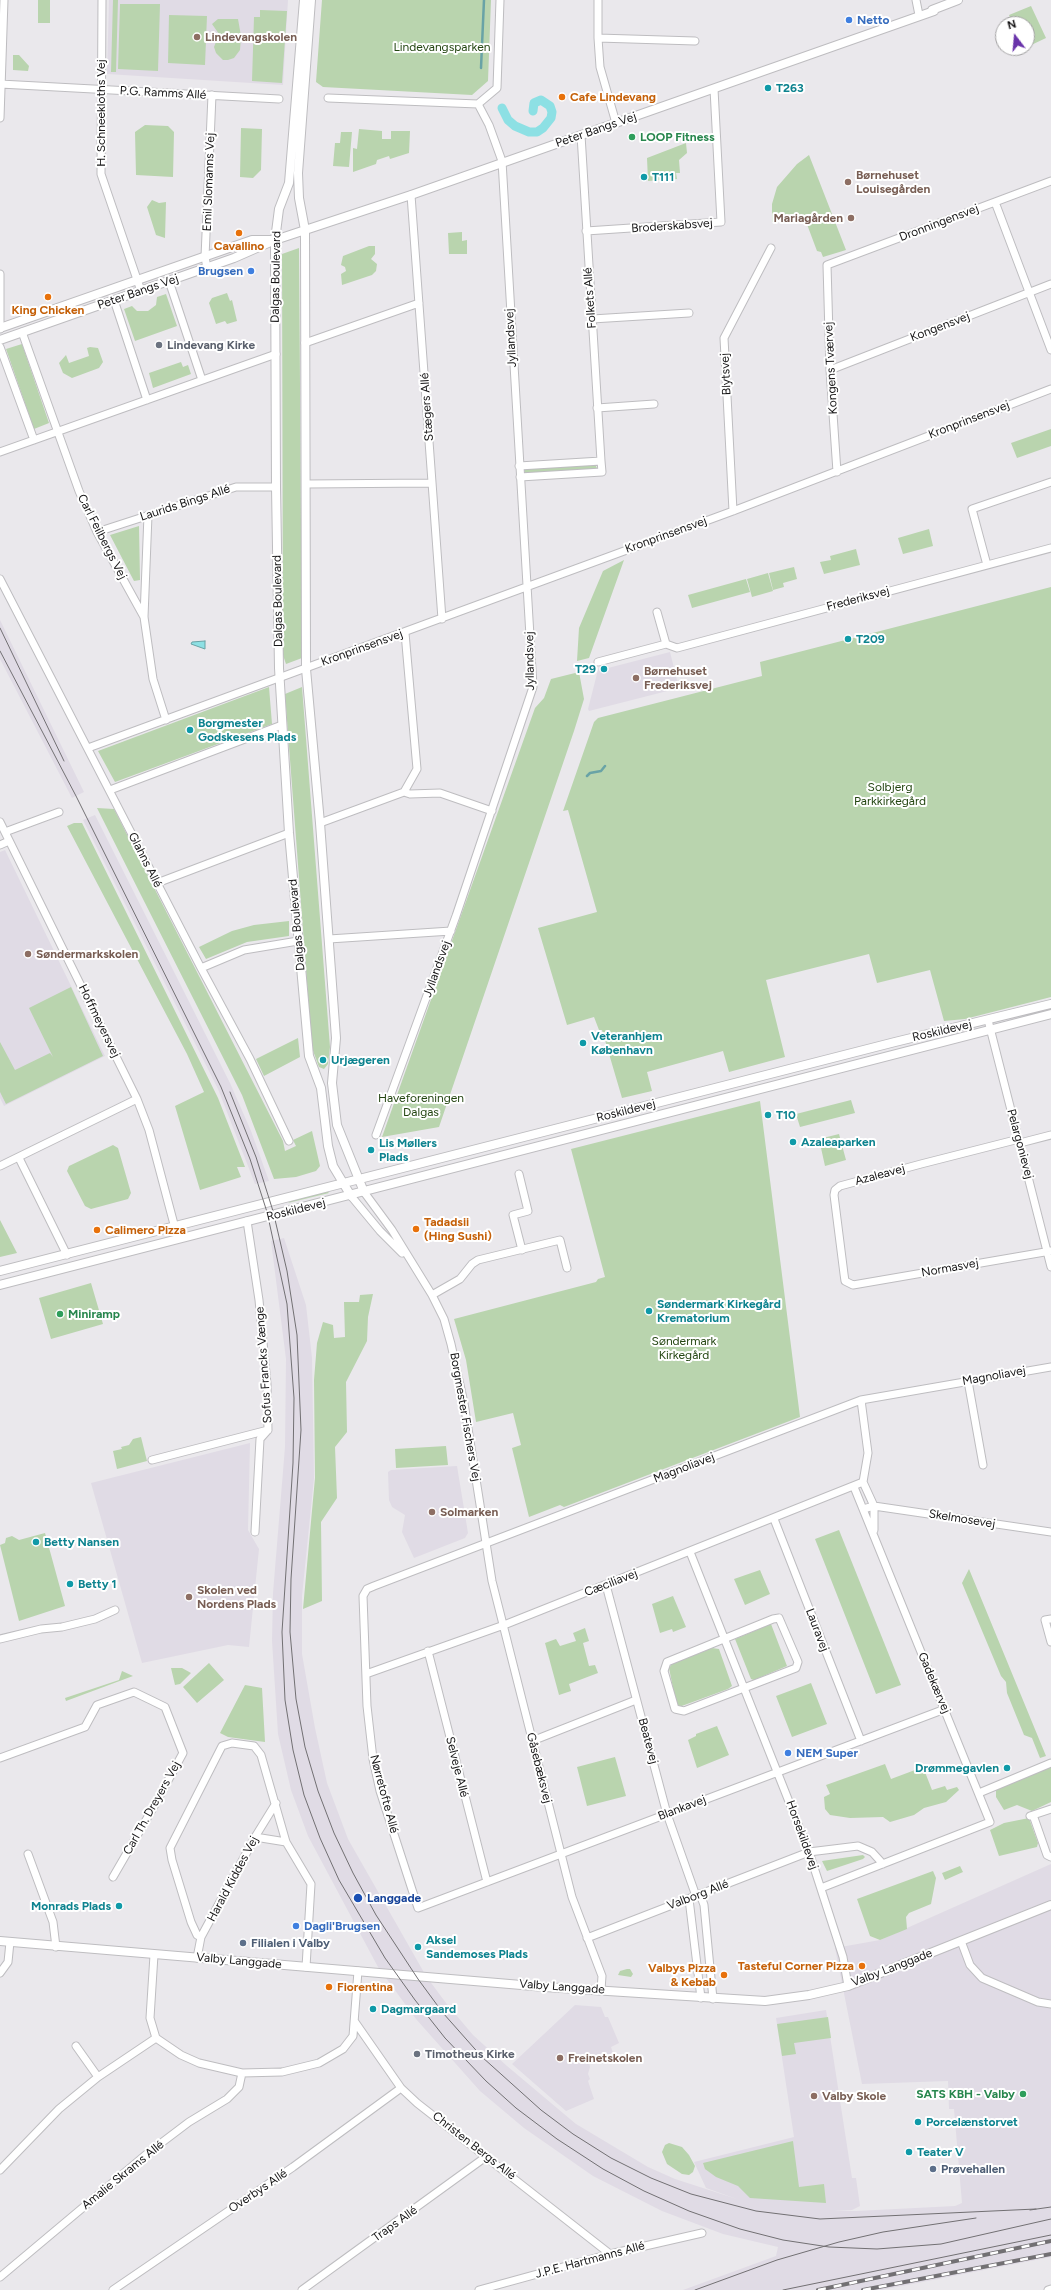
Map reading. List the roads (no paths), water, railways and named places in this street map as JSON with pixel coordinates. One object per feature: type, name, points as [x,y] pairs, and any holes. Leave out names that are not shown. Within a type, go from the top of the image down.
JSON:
[{"type":"street","points":[[0,118],[4,0]]},
{"type":"street","name":"H. Schneekloths Vej","points":[[102,0],[101,174],[140,291]]},
{"type":"street","name":"Dalgas Boulevard","points":[[304,0],[289,183],[279,209],[275,240],[276,487],[280,678],[289,833],[309,1056],[322,1095],[328,1146],[333,1166],[351,1196]]},
{"type":"street","points":[[312,0],[298,173],[299,198],[305,230],[306,669],[320,823],[336,1038],[332,1083],[337,1125],[357,1179],[364,1192]]},
{"type":"street","points":[[328,98],[478,104],[497,88],[500,0]]},
{"type":"street","points":[[598,0],[600,67],[616,123]]},
{"type":"street","points":[[916,0],[919,15]]},
{"type":"street","name":"Peter Bangs Vej","points":[[0,340],[207,268],[275,240],[411,195],[714,89],[919,15],[934,11],[932,10],[958,0]]},
{"type":"street","points":[[598,38],[695,41]]},
{"type":"street","name":"P.G. Ramms Allé","points":[[1,84],[278,99]]},
{"type":"street","name":"Broderskabsvej","points":[[586,231],[721,222],[714,89]]},
{"type":"street","name":"Emil Slomanns Vej","points":[[207,268],[206,257],[212,95]]},
{"type":"street","name":"Jyllandsvej","points":[[376,1135],[451,931],[533,687],[502,162],[489,125],[478,104]]},
{"type":"street","name":"Folkets Allé","points":[[581,135],[601,461]]},
{"type":"street","name":"Dronningensvej","points":[[826,265],[1051,181]]},
{"type":"street","name":"Stægers Allé","points":[[411,195],[442,619]]},
{"type":"street","points":[[995,202],[1051,350]]},
{"type":"street","name":"Peter Bangs Vej","points":[[0,328],[252,240],[275,240]]},
{"type":"street","name":"Blytsvej","points":[[733,511],[724,338],[771,248]]},
{"type":"street","name":"Kongens Tværvej","points":[[826,265],[830,370],[837,472]]},
{"type":"street","points":[[166,271],[202,380]]},
{"type":"street","points":[[0,274],[0,328]]},
{"type":"street","name":"Kongensvej","points":[[830,370],[1051,284]]},
{"type":"street","points":[[111,290],[147,400]]},
{"type":"street","points":[[306,343],[419,303]]},
{"type":"street","points":[[592,319],[689,312]]},
{"type":"street","points":[[19,322],[22,332]]},
{"type":"street","name":"Carl Feilbergs Vej","points":[[22,332],[57,432],[97,532],[144,617]]},
{"type":"street","points":[[0,347],[34,440]]},
{"type":"street","points":[[0,452],[276,354]]},
{"type":"street","name":"Kronprinsensvej","points":[[280,678],[733,511],[1051,389]]},
{"type":"street","points":[[597,408],[654,404]]},
{"type":"street","points":[[519,466],[601,461],[602,472],[520,477]]},
{"type":"street","points":[[987,565],[972,509],[1051,482]]},
{"type":"street","points":[[306,484],[432,483]]},
{"type":"street","name":"Laurids Bings Allé","points":[[97,532],[236,487],[276,487]]},
{"type":"street","name":"Carl Feilbergs Vej","points":[[148,515],[144,617],[153,679],[166,720]]},
{"type":"street","name":"Frederiksvej","points":[[598,662],[666,644],[677,648],[1051,548]]},
{"type":"street","name":"Glahns Allé","points":[[0,579],[201,968],[250,1059],[289,1141]]},
{"type":"street","points":[[657,612],[666,644]]},
{"type":"street","points":[[404,792],[417,769],[405,633]]},
{"type":"street","points":[[88,748],[280,678]]},
{"type":"street","points":[[110,790],[282,725]]},
{"type":"street","points":[[320,823],[404,792],[410,794],[440,793],[492,811]]},
{"type":"street","points":[[2,827],[59,812]]},
{"type":"street","name":"Hoffmeyersvej","points":[[2,827],[137,1099],[149,1130],[175,1228]]},
{"type":"street","points":[[157,883],[289,833]]},
{"type":"street","points":[[0,845],[10,841]]},
{"type":"street","points":[[329,939],[451,931]]},
{"type":"street","points":[[201,968],[244,950],[298,941]]},
{"type":"street","name":"Roskildevej","points":[[0,1271],[175,1228],[357,1179],[1051,1004]]},
{"type":"street","name":"Roskildevej","points":[[0,1284],[351,1196],[591,1132],[1051,1014]]},
{"type":"street","name":"Pelargonievej","points":[[988,1020],[1049,1251],[1051,1267]]},
{"type":"street","points":[[833,1058],[836,1070]]},
{"type":"street","points":[[805,1066],[807,1077]]},
{"type":"street","points":[[0,1166],[137,1099]]},
{"type":"street","name":"Roskildevej","points":[[588,1121],[591,1132]]},
{"type":"street","name":"Azaleavej","points":[[849,1283],[844,1274],[834,1195],[835,1190],[840,1186],[921,1164],[1051,1135]]},
{"type":"street","points":[[19,1158],[66,1255]]},
{"type":"street","points":[[519,1174],[528,1211],[513,1215],[522,1250]]},
{"type":"street","name":"Borgmester Fischers Vej","points":[[364,1192],[392,1230],[408,1259],[432,1295],[444,1319],[456,1360],[486,1543]]},
{"type":"street","name":"Borgmester Fischers Vej","points":[[351,1196],[380,1231],[408,1259]]},
{"type":"street","points":[[245,1209],[247,1221]]},
{"type":"street","name":"Sofus Francks Vænge","points":[[247,1221],[261,1311],[267,1384],[268,1430],[260,1439],[255,1532]]},
{"type":"street","points":[[432,1295],[460,1279],[472,1264],[478,1260],[560,1240],[567,1268]]},
{"type":"street","name":"Normasvej","points":[[849,1283],[853,1285],[1049,1251]]},
{"type":"street","name":"Magnoliavej","points":[[364,1630],[363,1596],[367,1589],[486,1543],[861,1400],[1051,1367]]},
{"type":"street","points":[[968,1381],[984,1465]]},
{"type":"street","points":[[854,1487],[864,1482],[868,1453],[861,1400]]},
{"type":"street","points":[[152,1460],[268,1430]]},
{"type":"street","name":"Gadekærvej","points":[[864,1482],[874,1506],[874,1527],[878,1544]]},
{"type":"street","name":"Gadekærvej","points":[[854,1487],[990,1822],[883,1864]]},
{"type":"street","name":"Cæciliavej","points":[[366,1674],[504,1625],[854,1487]]},
{"type":"street","points":[[863,1509],[874,1506]]},
{"type":"street","name":"Skelmosevej","points":[[874,1506],[1051,1532]]},
{"type":"street","name":"Lauravej","points":[[774,1519],[861,1740]]},
{"type":"street","name":"Gåsebæksvej","points":[[486,1543],[492,1581],[561,1854],[575,1906],[602,1976],[601,1990]]},
{"type":"street","name":"Horsekildevej","points":[[690,1552],[809,1852],[843,1957],[848,1986]]},
{"type":"street","name":"Beatevej","points":[[606,1585],[667,1814],[695,1896],[701,1998]]},
{"type":"street","points":[[0,1639],[96,1619],[115,1610]]},
{"type":"street","points":[[778,1618],[798,1664],[796,1668],[744,1688],[684,1711],[677,1711],[674,1707],[664,1670],[666,1662],[778,1618]]},
{"type":"street","points":[[1051,1619],[1045,1620],[1051,1642]]},
{"type":"street","name":"Nørretofte Allé","points":[[364,1630],[369,1733],[374,1766],[380,1791],[418,1908]]},
{"type":"street","name":"Selveje Allé","points":[[428,1651],[487,1882]]},
{"type":"street","name":"Carl Th. Dreyers Vej","points":[[0,1758],[85,1727],[97,1705],[134,1692],[165,1707],[183,1753],[125,1864],[113,1877]]},
{"type":"street","points":[[532,1741],[636,1700]]},
{"type":"street","name":"Blankavej","points":[[418,1908],[945,1709]]},
{"type":"street","points":[[201,1937],[198,1935],[191,1922],[172,1860],[170,1848],[222,1746],[232,1743],[254,1746],[261,1755],[286,1842],[311,1884],[306,1967]]},
{"type":"street","points":[[979,1793],[1051,1763]]},
{"type":"street","name":"Harald Kiddes Vej","points":[[197,1958],[201,1937],[255,1836],[276,1803]]},
{"type":"street","points":[[1051,1809],[1031,1816],[1047,1855],[1051,1857]]},
{"type":"street","points":[[255,1836],[286,1842]]},
{"type":"street","name":"Valborg Allé","points":[[587,1938],[809,1852],[858,1846],[872,1852],[883,1864]]},
{"type":"street","points":[[28,1854],[53,1922],[56,1947]]},
{"type":"street","points":[[821,1888],[883,1864]]},
{"type":"street","name":"Beatevej","points":[[695,1896],[704,1905],[713,1999]]},
{"type":"street","name":"Valby Langgade","points":[[0,1941],[154,1955],[744,2001],[781,1999],[848,1986],[1051,1905]]},
{"type":"street","points":[[961,1941],[970,1965],[982,1978],[1038,2002],[1051,2004]]},
{"type":"street","points":[[0,1973],[8,1962],[10,1942]]},
{"type":"street","points":[[154,1955],[150,2018],[156,2038],[162,2044],[193,2060],[242,2073],[282,2072],[319,2063],[343,2049],[353,2036],[358,1971]]},
{"type":"street","name":"Christen Bergs Allé","points":[[355,2022],[401,2088],[417,2103],[487,2156],[610,2254]]},
{"type":"street","points":[[0,2170],[59,2109],[98,2077],[156,2038]]},
{"type":"street","points":[[76,2046],[98,2077]]},
{"type":"street","name":"Amalie Skrams Allé","points":[[0,2278],[148,2153],[189,2122],[227,2099],[239,2087],[242,2073]]},
{"type":"street","name":"Overbys Allé","points":[[113,2290],[299,2163],[401,2088]]},
{"type":"street","name":"Traps Allé","points":[[302,2290],[487,2156]]},
{"type":"street","name":"J.P.E. Hartmanns Allé","points":[[479,2290],[610,2254],[702,2233]]},
{"type":"water","points":[[205,641],[205,649],[191,644],[192,642]]},
{"type":"waterway","points":[[481,68],[484,0]]},
{"type":"waterway","points":[[502,108],[508,120],[515,126],[529,132],[537,132],[543,128],[551,118],[552,112],[550,106],[541,100],[534,103],[533,111]]},
{"type":"waterway","points":[[587,776],[590,773],[601,771],[605,766]]},
{"type":"tram line","points":[[0,628],[64,761]]},
{"type":"tram line","points":[[0,651],[76,796],[221,1087],[250,1159],[267,1212],[287,1304],[294,1398],[293,1463],[282,1632],[285,1700],[293,1750],[304,1795],[320,1838],[339,1880],[385,1958],[445,2038],[486,2081],[516,2108],[557,2139],[603,2169],[644,2191],[689,2211],[740,2229],[783,2240],[829,2247],[877,2249],[941,2244],[1051,2219]]},
{"type":"tram line","points":[[230,1092],[256,1157],[273,1211],[287,1271],[297,1335],[301,1430],[291,1579],[290,1632],[296,1699],[305,1747],[318,1791],[334,1833],[353,1873],[376,1915],[418,1979],[443,2013],[482,2057],[541,2110],[573,2134],[611,2158],[651,2178],[691,2194],[756,2211],[820,2219],[1036,2209]]},
{"type":"tram line","points":[[1030,2210],[1051,2207]]},
{"type":"tram line","points":[[695,2290],[777,2260],[839,2242],[883,2232],[976,2218]]},
{"type":"tram line","points":[[783,2290],[1051,2235]]},
{"type":"railway","points":[[818,2290],[1051,2241]]},
{"type":"railway","points":[[863,2290],[1051,2254]]},
{"type":"place","name":"Netto","points":[[849,20]]},
{"type":"place","name":"Lindevangskolen","points":[[197,37]]},
{"type":"place","name":"T263","points":[[768,88]]},
{"type":"place","name":"Cafe Lindevang","points":[[562,97]]},
{"type":"place","name":"LOOP Fitness","points":[[632,137]]},
{"type":"place","name":"T111","points":[[644,177]]},
{"type":"place","name":"Børnehuset Louisegården","points":[[848,182]]},
{"type":"place","name":"Mariagården","points":[[851,218]]},
{"type":"place","name":"Cavallino","points":[[239,233]]},
{"type":"place","name":"Brugsen","points":[[251,271]]},
{"type":"place","name":"King Chicken","points":[[48,297]]},
{"type":"place","name":"Lindevang Kirke","points":[[159,345]]},
{"type":"place","name":"T209","points":[[848,639]]},
{"type":"place","name":"T29","points":[[604,669]]},
{"type":"place","name":"Børnehuset Frederiksvej","points":[[636,678]]},
{"type":"place","name":"Borgmester Godskesens Plads","points":[[190,730]]},
{"type":"place","name":"Søndermarkskolen","points":[[28,954]]},
{"type":"place","name":"Veteranhjem København","points":[[583,1043]]},
{"type":"place","name":"Urjægeren","points":[[323,1060]]},
{"type":"place","name":"T10","points":[[768,1115]]},
{"type":"place","name":"Azaleaparken","points":[[793,1142]]},
{"type":"place","name":"Lis Møllers Plads","points":[[371,1150]]},
{"type":"place","name":"Tadadsii (Hing Sushi)","points":[[416,1229]]},
{"type":"place","name":"Calimero Pizza","points":[[97,1230]]},
{"type":"place","name":"Søndermark Kirkegård Krematorium","points":[[649,1311]]},
{"type":"place","name":"Miniramp","points":[[60,1314]]},
{"type":"place","name":"Solmarken","points":[[432,1512]]},
{"type":"place","name":"Betty Nansen","points":[[36,1542]]},
{"type":"place","name":"Betty 1","points":[[70,1584]]},
{"type":"place","name":"Skolen ved Nordens Plads","points":[[189,1597]]},
{"type":"place","name":"NEM Super","points":[[788,1753]]},
{"type":"place","name":"Drømmegavlen","points":[[1007,1768]]},
{"type":"place","name":"Langgade","points":[[358,1898]]},
{"type":"place","name":"Monrads Plads","points":[[119,1906]]},
{"type":"place","name":"Dagli'Brugsen","points":[[296,1926]]},
{"type":"place","name":"Filialen i Valby","points":[[243,1943]]},
{"type":"place","name":"Aksel Sandemoses Plads","points":[[418,1947]]},
{"type":"place","name":"Tasteful Corner Pizza","points":[[862,1966]]},
{"type":"place","name":"Valbys Pizza & Kebab","points":[[724,1975]]},
{"type":"place","name":"Fiorentina","points":[[329,1987]]},
{"type":"place","name":"Dagmargaard","points":[[373,2009]]},
{"type":"place","name":"Timotheus Kirke","points":[[417,2054]]},
{"type":"place","name":"Freinetskolen","points":[[560,2058]]},
{"type":"place","name":"SATS KBH - Valby","points":[[1023,2094]]},
{"type":"place","name":"Valby Skole","points":[[814,2096]]},
{"type":"place","name":"Porcelænstorvet","points":[[918,2122]]},
{"type":"place","name":"Teater V","points":[[909,2152]]},
{"type":"place","name":"Prøvehallen","points":[[933,2169]]},
{"type":"park label","name":"Lindevangsparken","points":[[442,47]]},
{"type":"park label","name":"Solbjerg Parkkirkegård","points":[[890,794]]},
{"type":"park label","name":"Haveforeningen Dalgas","points":[[421,1105]]},
{"type":"park label","name":"Søndermark Kirkegård","points":[[684,1348]]}]
